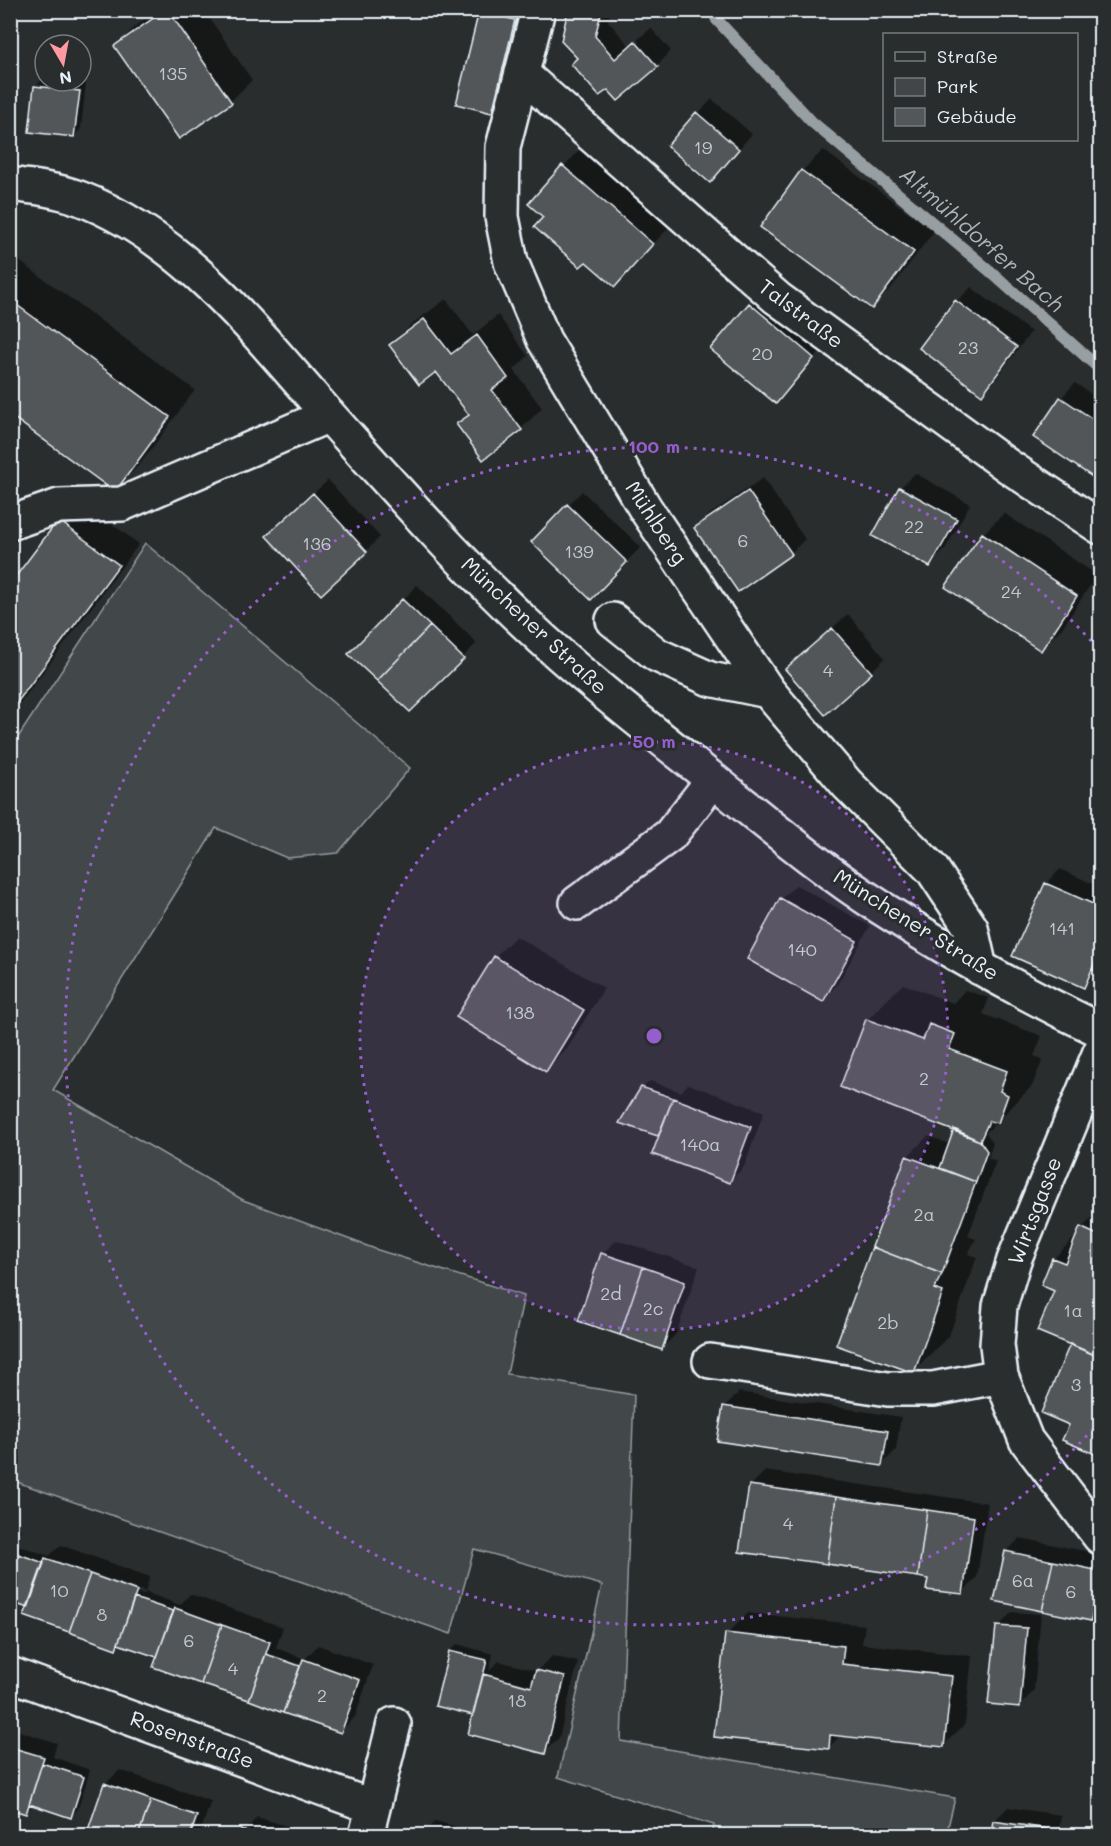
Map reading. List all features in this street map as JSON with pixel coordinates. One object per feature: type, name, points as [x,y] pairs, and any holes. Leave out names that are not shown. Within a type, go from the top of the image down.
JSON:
[{"type":"street","name":"Mühlberg","points":[[538,10],[503,147],[502,217],[510,262],[544,340],[645,508],[768,691],[847,784],[932,869],[972,928],[980,968]]},
{"type":"street","name":"Talstraße","points":[[522,74],[777,298],[1008,466],[1101,527]]},
{"type":"street","name":"Münchener Straße","points":[[10,184],[50,189],[80,199],[139,229],[164,246],[235,310],[442,541],[524,622],[626,711],[784,837],[878,906],[980,968],[1101,1030]]},
{"type":"street","points":[[10,524],[59,506],[122,504],[329,415]]},
{"type":"street","points":[[613,620],[657,655],[710,679],[768,691]]},
{"type":"street","points":[[577,903],[670,834],[713,780]]},
{"type":"street","name":"Wirtsgasse","points":[[1101,1052],[1014,1260],[1000,1306],[997,1345],[1001,1376],[1026,1440],[1101,1537]]},
{"type":"street","points":[[711,1361],[888,1389],[933,1389],[1001,1376]]},
{"type":"street","name":"Rosenstraße","points":[[10,1674],[370,1821]]},
{"type":"street","points":[[370,1821],[394,1724]]},
{"type":"green space","points":[[145,543],[410,768],[338,853],[287,858],[216,828],[53,1090],[243,1200],[378,1250],[524,1296],[507,1374],[634,1395],[621,1741],[955,1798],[946,1835],[712,1835],[714,1825],[558,1777],[602,1585],[474,1549],[451,1634],[11,1480],[11,748]]},
{"type":"building","points":[[168,10],[232,103],[179,139],[114,46]]},
{"type":"building","points":[[568,10],[602,10],[595,36],[615,59],[635,41],[658,67],[618,101],[608,90],[599,96],[571,64],[577,58],[561,41]]},
{"type":"building","points":[[479,11],[515,20],[492,113],[456,104]]},
{"type":"building","points":[[33,93],[80,93],[74,137],[29,132]]},
{"type":"building","points":[[696,112],[739,149],[710,183],[667,146]]},
{"type":"building","points":[[562,165],[653,244],[615,287],[586,262],[580,267],[534,227],[543,217],[528,204]]},
{"type":"building","points":[[801,170],[914,252],[872,309],[760,227]]},
{"type":"building","points":[[10,300],[170,417],[115,492],[10,415]]},
{"type":"building","points":[[955,300],[1017,347],[982,395],[919,348]]},
{"type":"building","points":[[749,303],[814,358],[776,404],[710,349]]},
{"type":"building","points":[[424,319],[451,354],[477,335],[508,378],[492,390],[522,430],[483,460],[456,424],[469,415],[436,372],[419,385],[389,345]]},
{"type":"building","points":[[1060,397],[1100,424],[1100,482],[1033,437]]},
{"type":"building","points":[[899,487],[957,519],[930,567],[872,536]]},
{"type":"building","points":[[748,491],[792,554],[738,592],[694,528]]},
{"type":"building","points":[[313,493],[367,552],[321,595],[266,536]]},
{"type":"building","points":[[567,504],[627,562],[591,600],[531,542]]},
{"type":"building","points":[[58,520],[119,565],[10,712],[10,584]]},
{"type":"building","points":[[982,533],[1077,596],[1041,651],[945,587]]},
{"type":"building","points":[[402,599],[430,626],[377,681],[348,654]]},
{"type":"building","points":[[430,626],[464,659],[410,712],[377,681]]},
{"type":"building","points":[[832,628],[872,673],[825,715],[785,669]]},
{"type":"building","points":[[1045,883],[1100,907],[1100,951],[1084,988],[1012,956]]},
{"type":"building","points":[[780,898],[857,941],[823,1002],[747,959]]},
{"type":"building","points":[[1100,951],[1100,973],[1092,969]]},
{"type":"building","points":[[494,956],[584,1010],[546,1072],[456,1017]]},
{"type":"building","points":[[866,1019],[923,1040],[929,1024],[955,1034],[949,1049],[1007,1071],[1000,1091],[1008,1095],[998,1123],[989,1121],[980,1141],[840,1087]]},
{"type":"building","points":[[641,1087],[673,1098],[658,1136],[619,1123]]},
{"type":"building","points":[[673,1098],[751,1127],[730,1183],[652,1154]]},
{"type":"building","points":[[954,1129],[980,1141],[987,1151],[976,1182],[940,1168]]},
{"type":"building","points":[[906,1156],[976,1182],[942,1274],[872,1247]]},
{"type":"building","points":[[1100,1183],[1100,1207],[1093,1203]]},
{"type":"building","points":[[1080,1227],[1100,1236],[1100,1348],[1097,1356],[1037,1331],[1054,1291],[1041,1285],[1052,1258],[1065,1263]]},
{"type":"building","points":[[872,1247],[942,1274],[934,1289],[943,1292],[914,1373],[836,1345]]},
{"type":"building","points":[[601,1253],[643,1267],[620,1335],[578,1321]]},
{"type":"building","points":[[643,1267],[685,1282],[662,1350],[620,1335]]},
{"type":"building","points":[[1070,1344],[1100,1357],[1100,1456],[1062,1440],[1069,1425],[1041,1413]]},
{"type":"building","points":[[723,1406],[888,1431],[882,1466],[717,1441]]},
{"type":"building","points":[[749,1485],[836,1497],[827,1564],[739,1552]]},
{"type":"building","points":[[836,1497],[927,1510],[918,1577],[827,1564]]},
{"type":"building","points":[[927,1510],[974,1517],[963,1594],[926,1590],[928,1579],[918,1577]]},
{"type":"building","points":[[10,1551],[44,1563],[28,1608],[10,1602]]},
{"type":"building","points":[[1005,1551],[1053,1561],[1042,1611],[994,1601]]},
{"type":"building","points":[[45,1558],[90,1574],[69,1632],[24,1616]]},
{"type":"building","points":[[1053,1561],[1100,1571],[1091,1621],[1042,1611]]},
{"type":"building","points":[[90,1574],[137,1591],[116,1649],[69,1632]]},
{"type":"building","points":[[134,1598],[173,1611],[157,1657],[118,1644]]},
{"type":"building","points":[[175,1608],[222,1625],[201,1684],[153,1667]]},
{"type":"building","points":[[222,1625],[270,1642],[249,1700],[201,1684]]},
{"type":"building","points":[[996,1626],[1027,1628],[1020,1707],[988,1704]]},
{"type":"building","points":[[725,1633],[844,1646],[842,1664],[952,1676],[944,1747],[830,1735],[829,1749],[714,1737]]},
{"type":"building","points":[[449,1651],[487,1660],[473,1715],[435,1706]]},
{"type":"building","points":[[266,1654],[300,1666],[283,1713],[249,1700]]},
{"type":"building","points":[[303,1659],[360,1680],[341,1733],[283,1713]]},
{"type":"building","points":[[536,1670],[565,1677],[545,1754],[468,1734],[483,1674],[531,1687]]},
{"type":"building","points":[[10,1747],[44,1757],[26,1814],[10,1809]]},
{"type":"building","points":[[42,1763],[84,1777],[71,1818],[29,1804]]},
{"type":"building","points":[[104,1783],[151,1800],[138,1836],[86,1836]]},
{"type":"building","points":[[151,1800],[197,1816],[190,1836],[138,1836]]},
{"type":"building","points":[[993,1821],[1048,1829],[1047,1836],[990,1836]]},
{"type":"building","points":[[241,1830],[258,1836],[239,1836]]},
{"type":"waterway","name":"Altmühldorfer Bach","points":[[713,10],[717,20],[812,122],[990,271],[1100,369]]}]
